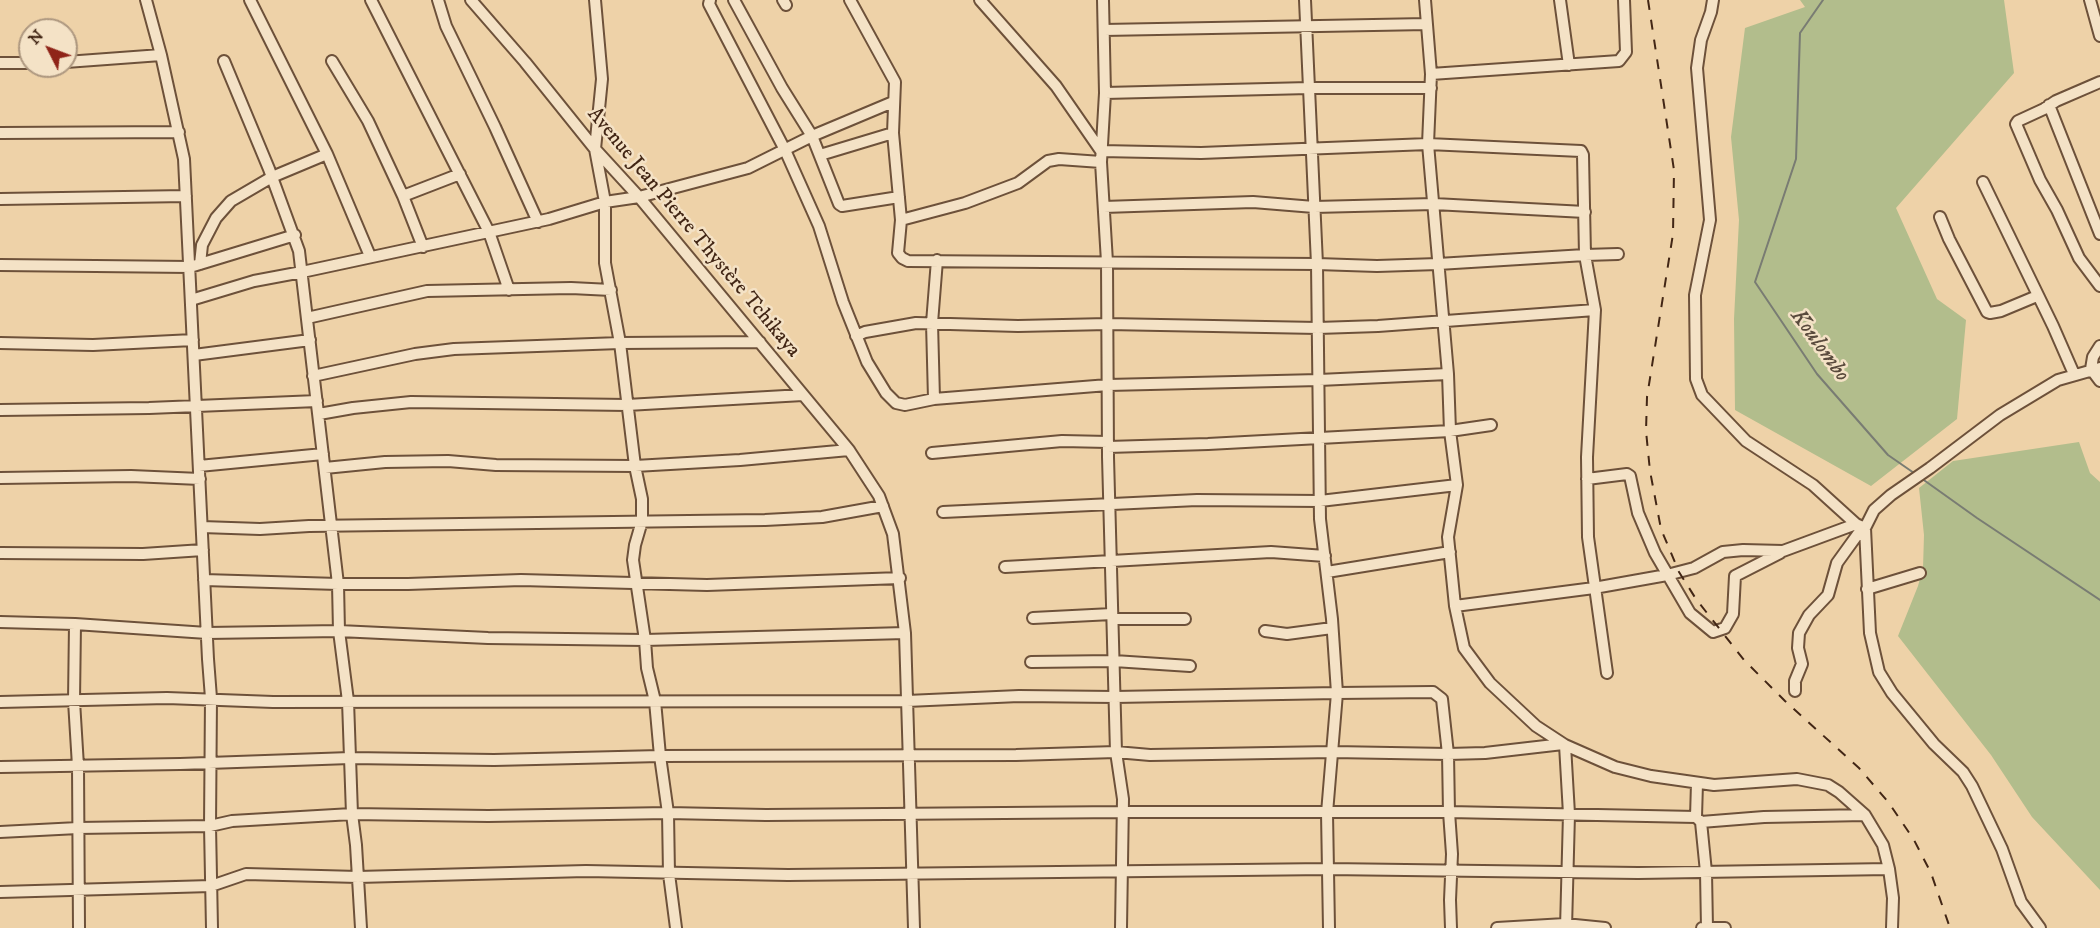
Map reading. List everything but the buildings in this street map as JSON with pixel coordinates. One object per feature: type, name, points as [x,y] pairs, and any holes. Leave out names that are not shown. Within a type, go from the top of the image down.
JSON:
[{"type":"street","points":[[146,0],[161,55],[184,159],[195,266]]},
{"type":"street","points":[[250,0],[327,154],[370,256]]},
{"type":"street","points":[[371,0],[489,232],[509,290]]},
{"type":"street","points":[[438,0],[447,26],[538,222]]},
{"type":"street","name":"Avenue Jean Pierre Thystère Tchikaya","points":[[471,0],[804,395],[849,450],[881,501],[893,534],[905,633],[914,928]]},
{"type":"street","points":[[595,0],[602,79],[595,149],[605,202],[605,263],[620,344],[635,466],[642,499],[642,521],[633,560],[647,668],[655,701],[668,813],[669,874],[676,928]]},
{"type":"street","points":[[710,0],[709,4],[785,150],[819,226],[867,362],[886,393],[896,403],[905,405],[934,399],[1108,385],[1448,374]]},
{"type":"street","points":[[734,0],[782,88],[812,136],[842,206],[898,197]]},
{"type":"street","points":[[850,0],[895,81],[893,133],[901,220],[898,253],[908,261],[1377,266],[1618,254]]},
{"type":"street","points":[[980,0],[1056,86],[1101,157]]},
{"type":"street","points":[[1103,0],[1105,93],[1101,157],[1107,262],[1109,504],[1116,752],[1122,780],[1123,812],[1121,928]]},
{"type":"street","points":[[1305,0],[1317,264],[1320,501],[1337,693],[1328,813],[1329,928]]},
{"type":"street","points":[[1425,0],[1431,74],[1428,144],[1448,374],[1450,431],[1457,485],[1449,526],[1450,552],[1455,606],[1464,648],[1490,682],[1536,726],[1564,744],[1615,767],[1697,783],[1797,779],[1828,785],[1852,802],[1865,815],[1883,845],[1893,898],[1893,928]]},
{"type":"street","points":[[1560,0],[1569,64]]},
{"type":"street","points":[[1431,74],[1615,62],[1622,59],[1626,52],[1624,0]]},
{"type":"street","points":[[1713,0],[1712,12],[1701,40],[1697,68],[1710,220],[1695,295],[1696,379],[1702,395],[1746,441],[1813,485],[1861,526],[1873,650],[1884,682],[1934,744],[1963,772],[1972,786],[1997,839],[2021,902],[2040,928]]},
{"type":"street","points":[[2090,0],[2100,33]]},
{"type":"street","points":[[1104,30],[1427,24]]},
{"type":"street","points":[[78,61],[161,55]]},
{"type":"street","points":[[224,61],[294,235],[302,273],[338,585],[339,631],[348,701],[352,814],[361,928]]},
{"type":"street","points":[[333,61],[368,121],[403,196],[423,247]]},
{"type":"street","points":[[0,63],[18,63]]},
{"type":"street","points":[[2100,82],[2049,105],[2018,121],[2016,125],[2040,180],[2079,258],[2100,286]]},
{"type":"street","points":[[1105,93],[1309,88],[1431,88]]},
{"type":"street","points":[[191,300],[254,281],[302,273],[370,256],[538,222],[605,202],[639,197],[748,168],[812,136],[893,102]]},
{"type":"street","points":[[2049,105],[2100,234]]},
{"type":"street","points":[[0,133],[179,132]]},
{"type":"street","points":[[820,155],[893,133]]},
{"type":"street","points":[[901,220],[965,203],[1018,183],[1048,161],[1059,159],[1428,144],[1581,151],[1583,155],[1586,255],[1595,310],[1587,479],[1588,537],[1608,673]]},
{"type":"street","points":[[212,928],[211,698],[191,300],[195,266],[202,245],[216,218],[231,201],[272,177],[327,154]]},
{"type":"street","points":[[403,196],[460,174]]},
{"type":"street","points":[[1983,182],[2074,374]]},
{"type":"street","points":[[0,199],[186,196]]},
{"type":"street","points":[[1104,207],[1253,202],[1314,207],[1434,204],[1585,212]]},
{"type":"street","points":[[1940,217],[1987,312],[2001,311],[2037,296]]},
{"type":"street","points":[[0,265],[195,266],[294,235]]},
{"type":"street","points":[[934,399],[932,323],[937,261]]},
{"type":"street","points":[[307,318],[427,291],[571,288],[611,290]]},
{"type":"street","points":[[856,336],[888,327],[916,323],[1318,328],[1378,326],[1595,310]]},
{"type":"street","points":[[0,343],[93,345],[193,340]]},
{"type":"street","points":[[194,355],[310,340]]},
{"type":"street","points":[[313,376],[415,354],[454,349],[760,342]]},
{"type":"street","points":[[2100,346],[2093,357],[2100,381]]},
{"type":"street","points":[[1795,691],[1795,681],[1802,664],[1798,648],[1799,633],[1807,619],[1828,595],[1837,563],[1874,510],[1895,491],[2027,398],[2058,380],[2095,368]]},
{"type":"street","points":[[319,414],[411,402],[627,405],[804,395]]},
{"type":"street","points":[[0,410],[149,408],[317,401]]},
{"type":"street","points":[[932,453],[1062,441],[1108,444],[1208,444],[1450,431],[1491,425]]},
{"type":"street","points":[[325,468],[385,462],[448,461],[496,465],[635,466],[740,460],[849,450]]},
{"type":"street","points":[[200,466],[323,454]]},
{"type":"street","points":[[1587,479],[1627,474],[1630,476],[1638,513],[1655,553],[1690,613],[1713,632],[1725,628],[1733,614],[1735,576],[1783,551],[1861,526]]},
{"type":"street","points":[[0,478],[131,476],[200,479]]},
{"type":"street","points":[[943,512],[1197,501],[1320,501],[1457,485]]},
{"type":"street","points":[[202,528],[260,529],[309,526],[822,517],[881,501]]},
{"type":"street","points":[[0,553],[143,554],[203,550]]},
{"type":"street","points":[[1455,606],[1594,588],[1667,575],[1694,568],[1723,552],[1783,551]]},
{"type":"street","points":[[1005,567],[1271,552],[1325,556]]},
{"type":"street","points":[[1327,572],[1450,552]]},
{"type":"street","points":[[1867,589],[1920,573]]},
{"type":"street","points":[[204,580],[338,585],[521,580],[707,585],[900,578]]},
{"type":"street","points":[[1033,618],[1185,619]]},
{"type":"street","points":[[0,622],[75,624],[207,633],[339,631],[488,638],[645,640],[905,633]]},
{"type":"street","points":[[75,624],[74,701],[78,766],[80,928]]},
{"type":"street","points":[[1265,631],[1287,634],[1332,628]]},
{"type":"street","points":[[1031,662],[1114,661],[1190,666]]},
{"type":"street","points":[[0,702],[211,698],[273,702],[907,701],[1019,696],[1115,697],[1433,692],[1439,696],[1444,706],[1448,754],[1452,854],[1451,928]]},
{"type":"street","points":[[0,767],[350,758],[494,760],[660,756],[908,756],[1116,752],[1448,754],[1485,753],[1564,744]]},
{"type":"street","points":[[1564,744],[1569,814],[1565,926]]},
{"type":"street","points":[[1697,783],[1706,872],[1706,928],[1725,928]]},
{"type":"street","points":[[0,832],[210,826],[232,821],[352,814],[488,816],[668,813],[766,815],[1449,812],[1569,814],[1699,820],[1865,815]]},
{"type":"street","points":[[0,891],[211,886],[246,874],[358,877],[586,871],[669,874],[912,875],[1041,871],[1328,869],[1451,872],[1706,872],[1889,869]]},
{"type":"street","points":[[1497,928],[1565,926],[1605,928]]},
{"type":"green space","points":[[1800,0],[2004,0],[2014,73],[1896,208],[1937,299],[1966,320],[1957,419],[1871,486],[1735,410],[1734,319],[1739,220],[1731,137],[1745,28],[1805,7]]},
{"type":"green space","points":[[2079,442],[2090,473],[2100,482],[2100,890],[2032,817],[1991,755],[1898,636],[1923,568],[1924,535],[1919,488],[1953,461]]},
{"type":"waterway","name":"Koulombo","points":[[1823,0],[1800,33],[1796,159],[1755,282],[1817,374],[1888,455],[1914,473]]},
{"type":"waterway","name":"Koulombo","points":[[1921,478],[2100,600]]},
{"type":"railway","points":[[1648,0],[1674,170],[1673,234],[1647,397],[1646,431],[1650,471],[1661,529],[1679,572],[1696,599],[1744,660],[1785,701],[1859,768],[1889,803],[1914,840],[1931,873],[1950,928]]}]
